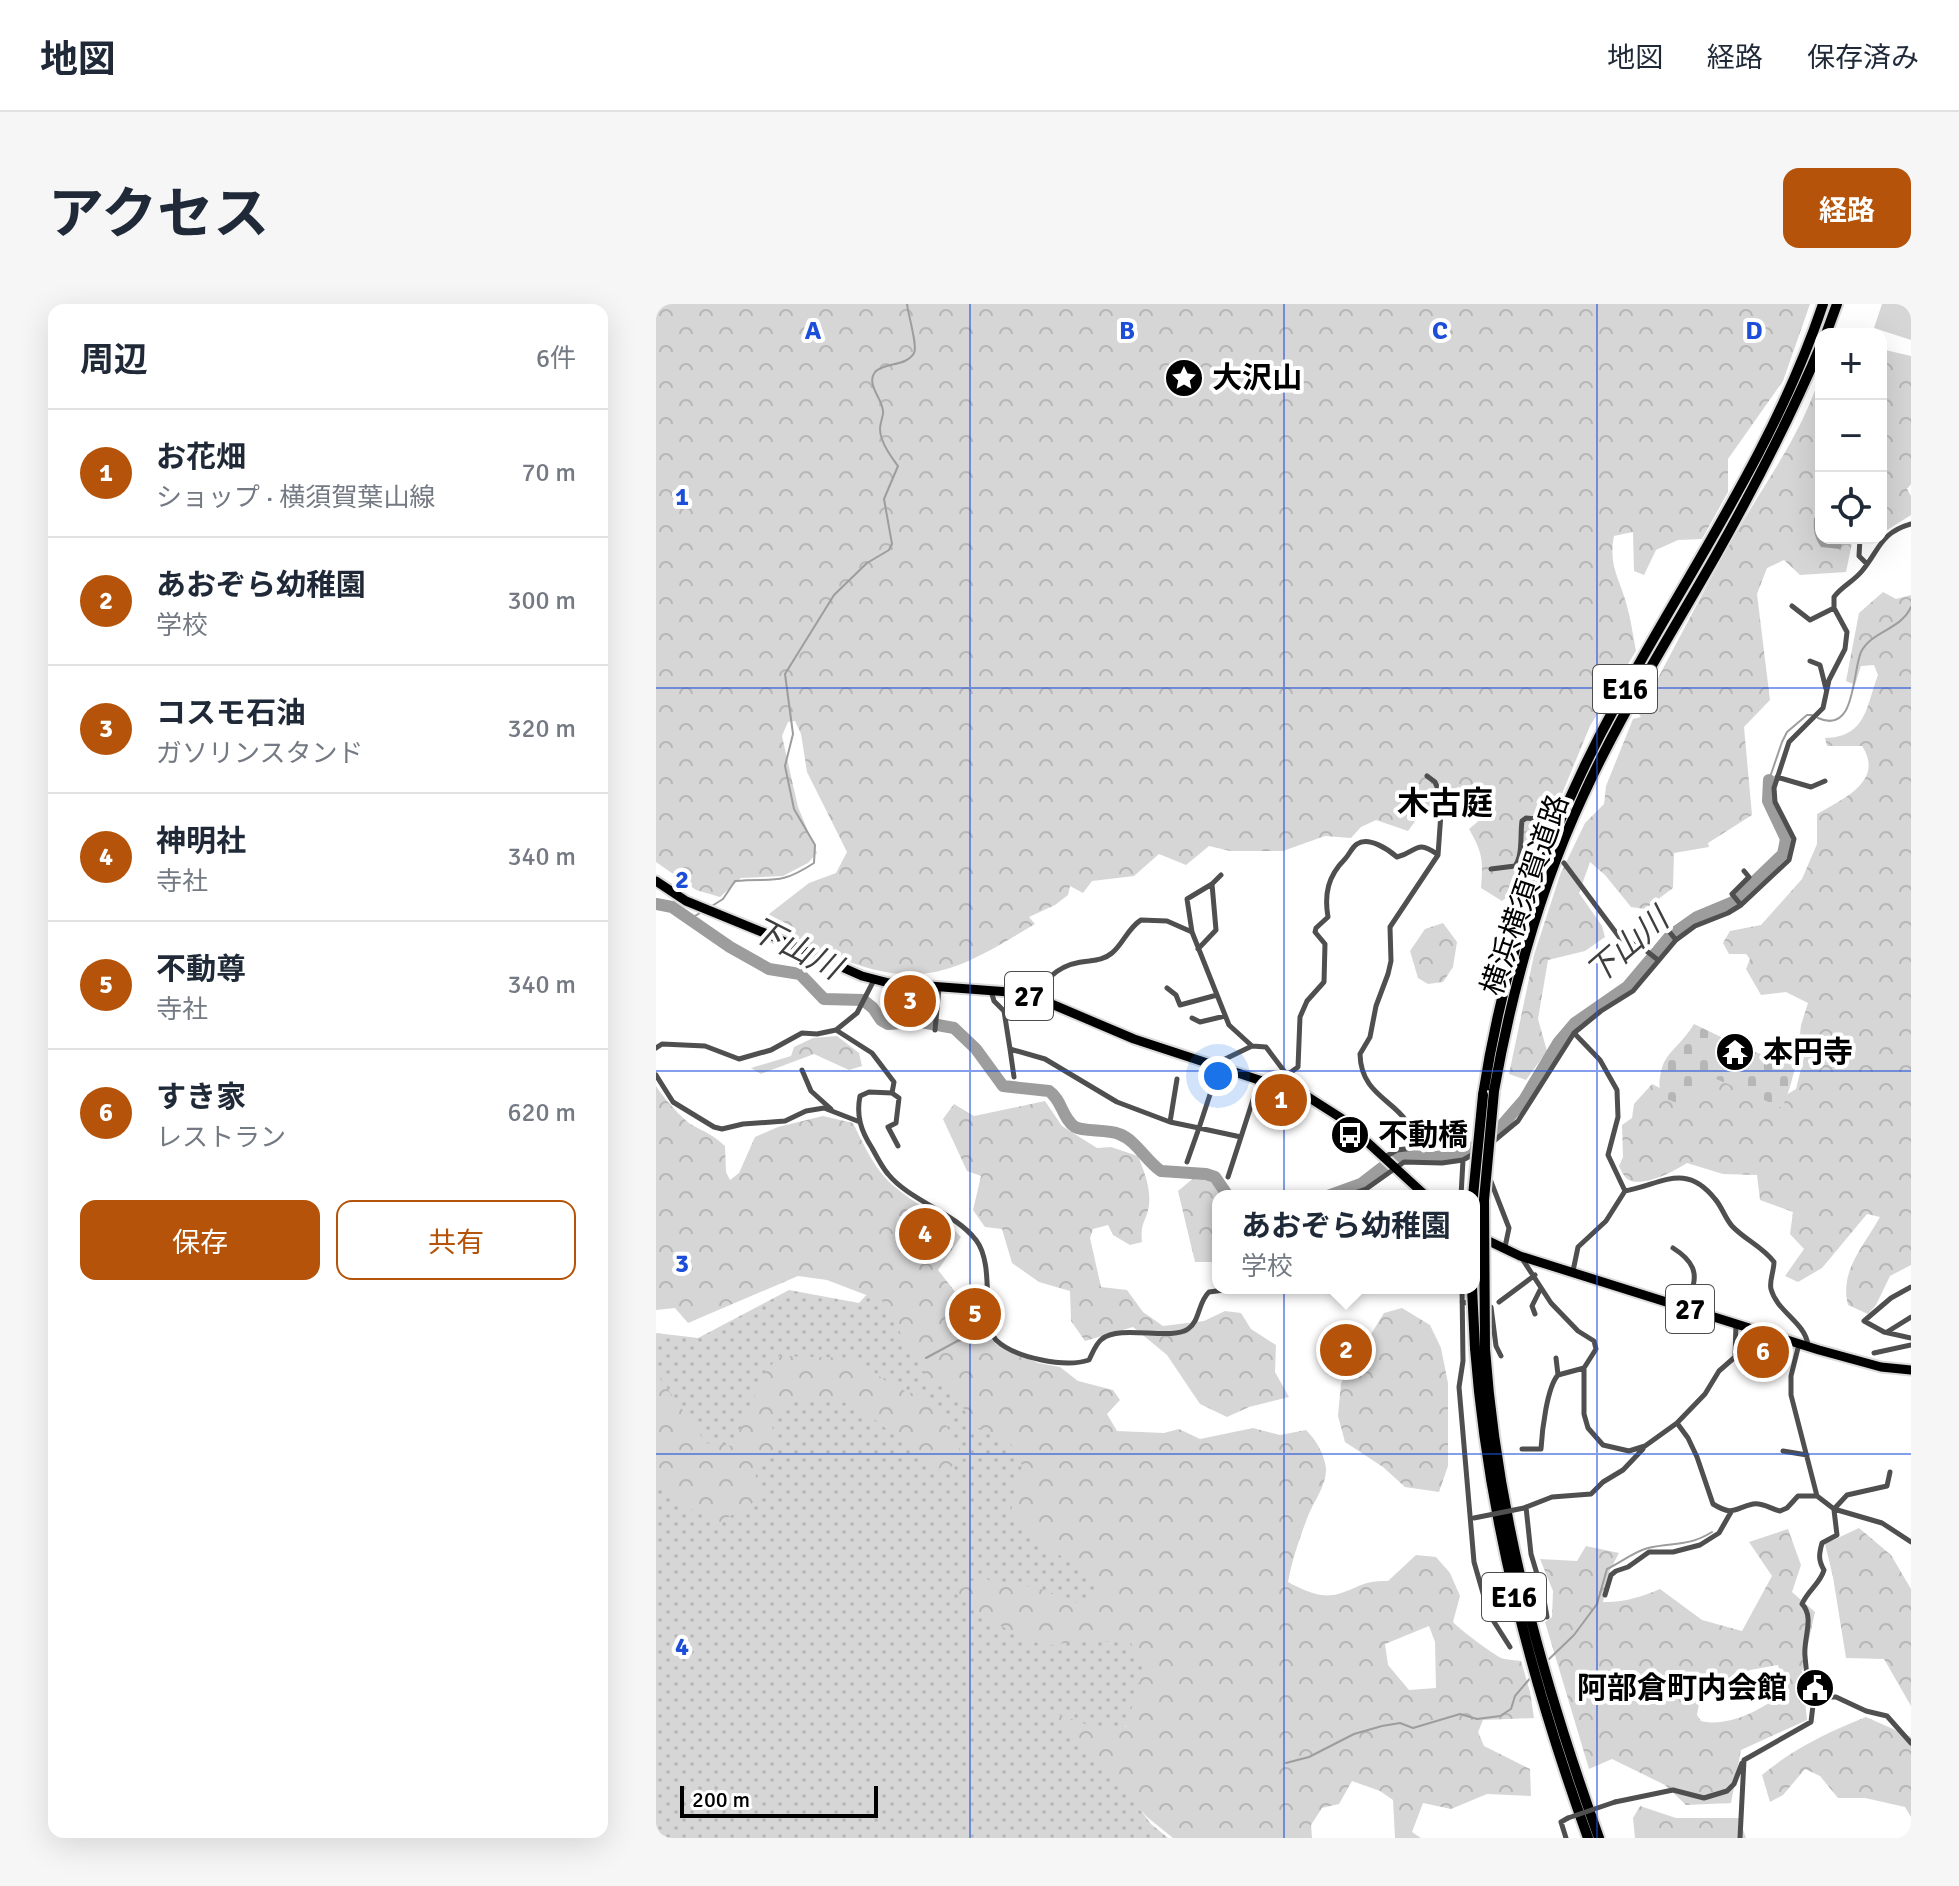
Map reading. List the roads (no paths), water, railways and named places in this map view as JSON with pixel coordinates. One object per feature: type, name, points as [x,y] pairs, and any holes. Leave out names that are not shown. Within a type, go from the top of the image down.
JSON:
[{"type":"highway","name":"横浜横須賀道路","points":[[1474,1190],[1498,1012],[1511,957],[1553,836],[1615,707],[1768,435],[1823,304]]},
{"type":"highway","points":[[1828,328],[1837,304]]},
{"type":"highway","name":"横浜横須賀道路","points":[[1588,1838],[1551,1731],[1518,1612],[1484,1439],[1480,1348],[1489,1093],[1523,957],[1549,879],[1583,796],[1633,698],[1750,494],[1815,358]]},
{"type":"highway","name":"横浜横須賀道路","points":[[1473,1294],[1494,1437],[1527,1609],[1560,1727],[1599,1838]]},
{"type":"main road","name":"27","points":[[658,886],[686,901],[874,980],[1035,997],[1119,1033],[1283,1087],[1323,1104],[1419,1190]]},
{"type":"main road","name":"27","points":[[1480,1237],[1520,1256],[1804,1345],[1881,1367],[1911,1370]]},
{"type":"street","points":[[1826,690],[1848,639],[1844,624],[1834,608],[1834,597],[1859,575],[1876,548],[1893,530],[1911,524]]},
{"type":"street","points":[[1860,544],[1859,556],[1867,564]]},
{"type":"street","points":[[1792,606],[1810,620],[1834,608]]},
{"type":"street","points":[[1389,1162],[1442,1163],[1463,1160],[1480,1150],[1518,1121],[1574,1033],[1633,991],[1676,939],[1695,926],[1728,913],[1789,860],[1792,833],[1773,794],[1789,742],[1819,714],[1825,703],[1826,690],[1820,665],[1810,661]]},
{"type":"street","points":[[1363,1190],[1397,1150],[1414,1148],[1414,1137],[1404,1116],[1369,1087],[1360,1054],[1370,1037],[1376,1006],[1388,974],[1391,961],[1390,927],[1438,855],[1442,799],[1439,789],[1427,776]]},
{"type":"street","points":[[1777,777],[1811,787],[1825,781]]},
{"type":"street","points":[[1491,869],[1507,869],[1515,866],[1520,859],[1520,834],[1522,821],[1526,818],[1537,819],[1546,830]]},
{"type":"street","points":[[1283,1087],[1287,1075],[1298,1067],[1300,1017],[1307,1001],[1324,982],[1325,944],[1315,932],[1328,917],[1325,896],[1334,871],[1361,842],[1387,849],[1397,857],[1420,846],[1426,846],[1438,855]]},
{"type":"street","points":[[1564,863],[1620,938],[1658,960]]},
{"type":"street","points":[[1740,904],[1732,894],[1749,877],[1744,871]]},
{"type":"street","points":[[1221,875],[1187,899],[1192,932],[1229,1025],[1252,1046]]},
{"type":"street","points":[[1198,949],[1216,930],[1212,884]]},
{"type":"street","points":[[1035,997],[1045,980],[1059,969],[1099,960],[1110,954],[1141,920],[1161,919],[1192,932]]},
{"type":"street","points":[[1663,924],[1676,939]]},
{"type":"street","points":[[656,1048],[662,1044],[705,1046],[739,1059],[779,1047],[802,1033],[836,1030],[857,1013],[874,980]]},
{"type":"street","points":[[936,1025],[939,987]]},
{"type":"street","points":[[1167,988],[1176,995],[1180,1005],[1217,995]]},
{"type":"street","points":[[991,990],[994,1001],[1004,1011],[1014,1077]]},
{"type":"street","points":[[1192,1018],[1200,1022],[1225,1016]]},
{"type":"street","points":[[836,1030],[872,1053],[894,1082],[892,1093]]},
{"type":"street","points":[[1574,1033],[1600,1060],[1617,1090],[1618,1117],[1608,1155],[1625,1191]]},
{"type":"street","points":[[1187,1162],[1221,1061],[1260,1045],[1266,1047],[1287,1075]]},
{"type":"street","points":[[1010,1049],[1045,1059],[1117,1102],[1170,1122],[1241,1137]]},
{"type":"street","points":[[802,1070],[811,1091],[831,1109],[860,1122]]},
{"type":"street","points":[[656,1075],[673,1102],[722,1129],[785,1121],[806,1111],[831,1109]]},
{"type":"street","points":[[1170,1122],[1177,1079]]},
{"type":"street","points":[[1228,1177],[1260,1079]]},
{"type":"street","points":[[898,1146],[888,1127],[896,1123],[899,1098],[892,1093],[864,1092],[859,1101],[860,1122],[865,1137],[888,1174],[961,1226],[981,1248],[986,1269],[990,1329],[999,1342],[1020,1352],[1051,1363],[1083,1362],[1089,1360],[1101,1339],[1108,1336],[1132,1332],[1180,1332],[1195,1322],[1200,1303],[1212,1292]]},
{"type":"street","points":[[1480,1150],[1508,1223],[1504,1249]]},
{"type":"street","points":[[1461,1190],[1463,1160]]},
{"type":"street","points":[[1573,1272],[1578,1247],[1606,1221],[1625,1191],[1664,1178],[1682,1177],[1705,1190],[1717,1202],[1730,1224],[1761,1247],[1774,1262],[1771,1289],[1808,1340],[1790,1387],[1817,1496]]},
{"type":"street","points":[[1673,1248],[1690,1262],[1695,1277],[1690,1294],[1698,1311]]},
{"type":"street","points":[[1520,1256],[1535,1275],[1540,1289],[1570,1323],[1594,1341],[1596,1349],[1584,1368],[1584,1414],[1594,1438],[1603,1445],[1621,1450],[1645,1446]]},
{"type":"street","points":[[1499,1302],[1535,1275]]},
{"type":"street","points":[[1911,1287],[1891,1298],[1864,1321],[1886,1333],[1911,1338]]},
{"type":"street","points":[[1535,1314],[1532,1306],[1540,1289]]},
{"type":"street","points":[[1462,1294],[1463,1361],[1459,1387],[1474,1562],[1489,1614],[1510,1647]]},
{"type":"street","points":[[1462,1302],[1491,1307],[1496,1346],[1501,1356]]},
{"type":"street","points":[[1886,1333],[1911,1317]]},
{"type":"street","points":[[1471,1518],[1525,1507],[1552,1497],[1591,1494],[1623,1470],[1645,1446],[1677,1423],[1705,1394],[1719,1371],[1735,1357],[1736,1323]]},
{"type":"street","points":[[1874,1353],[1911,1345]]},
{"type":"street","points":[[1522,1449],[1541,1449],[1552,1384],[1558,1375],[1556,1358]]},
{"type":"street","points":[[1558,1375],[1584,1368]]},
{"type":"street","points":[[1677,1423],[1697,1457],[1713,1504],[1731,1512]]},
{"type":"street","points":[[1783,1451],[1807,1455]]},
{"type":"street","points":[[1834,1509],[1847,1495],[1887,1486],[1890,1472]]},
{"type":"street","points":[[1605,1595],[1611,1575],[1616,1571],[1628,1567],[1649,1552],[1673,1552],[1700,1545],[1719,1533],[1731,1512],[1757,1503],[1773,1510],[1784,1510],[1798,1496],[1817,1496],[1834,1509],[1882,1523],[1911,1542]]},
{"type":"street","points":[[1525,1507],[1531,1554],[1547,1617]]},
{"type":"street","points":[[1834,1509],[1837,1535],[1822,1543],[1819,1554],[1824,1570],[1821,1581],[1806,1595],[1802,1604],[1807,1609],[1808,1620],[1804,1653],[1808,1696],[1836,1697],[1866,1711],[1887,1716],[1911,1743]]},
{"type":"street","points":[[1566,1838],[1561,1822],[1615,1802],[1673,1790],[1704,1798],[1727,1791],[1734,1784],[1744,1760],[1811,1722],[1814,1697]]},
{"type":"street","points":[[1740,1838],[1744,1760]]},
{"type":"waterway","points":[[712,906],[723,899],[735,881],[775,880],[814,863],[815,845],[794,809],[785,766],[793,734],[785,674],[834,595],[867,563],[889,550],[892,544],[884,499],[898,466],[881,435],[883,409],[872,382],[879,369],[906,360],[914,353],[907,304]]},
{"type":"waterway","name":"下山川","points":[[1818,718],[1830,721],[1839,718],[1846,710],[1861,652],[1872,639],[1900,621],[1911,607]]},
{"type":"waterway","name":"下山川","points":[[1769,780],[1787,732],[1807,715],[1812,715]]},
{"type":"waterway","name":"下山川","points":[[1344,1190],[1361,1184],[1396,1157],[1428,1158],[1459,1154],[1497,1131],[1524,1100],[1558,1043],[1575,1023],[1627,987],[1670,936],[1697,917],[1733,902],[1783,854],[1786,839],[1768,801],[1769,780]]},
{"type":"waterway","name":"下山川","points":[[656,904],[672,907],[730,947],[769,969],[800,974],[824,999],[863,1000],[888,1024],[921,1022],[954,1028],[976,1049],[1003,1086],[1049,1091],[1075,1127],[1114,1132],[1136,1146],[1161,1171],[1206,1174],[1215,1177],[1224,1190]]},
{"type":"waterway","points":[[690,919],[700,913]]},
{"type":"waterway","points":[[926,1358],[974,1332],[987,1339]]},
{"type":"waterway","points":[[1545,1663],[1574,1635],[1597,1604],[1607,1569],[1643,1550],[1688,1542],[1712,1532]]},
{"type":"waterway","points":[[1286,1763],[1309,1757],[1354,1734],[1382,1726],[1400,1723],[1413,1728],[1460,1714],[1477,1719],[1500,1716],[1511,1709],[1515,1696],[1532,1676]]},
{"type":"place","name":"大沢山","points":[[1184,378]]},
{"type":"place","name":"コスモ石油","points":[[910,1001]]},
{"type":"place","name":"本円寺","points":[[1735,1052]]},
{"type":"place","name":"お花畑","points":[[1281,1100]]},
{"type":"place","name":"不動橋","points":[[1350,1135]]},
{"type":"place","name":"神明社","points":[[925,1234]]},
{"type":"place","name":"不動尊","points":[[975,1314]]},
{"type":"place","name":"あおぞら幼稚園","points":[[1346,1350]]},
{"type":"place","name":"すき家","points":[[1763,1352]]},
{"type":"place","name":"阿部倉町内会館","points":[[1815,1688]]},
{"type":"district","name":"木古庭","points":[[1445,803]]}]
